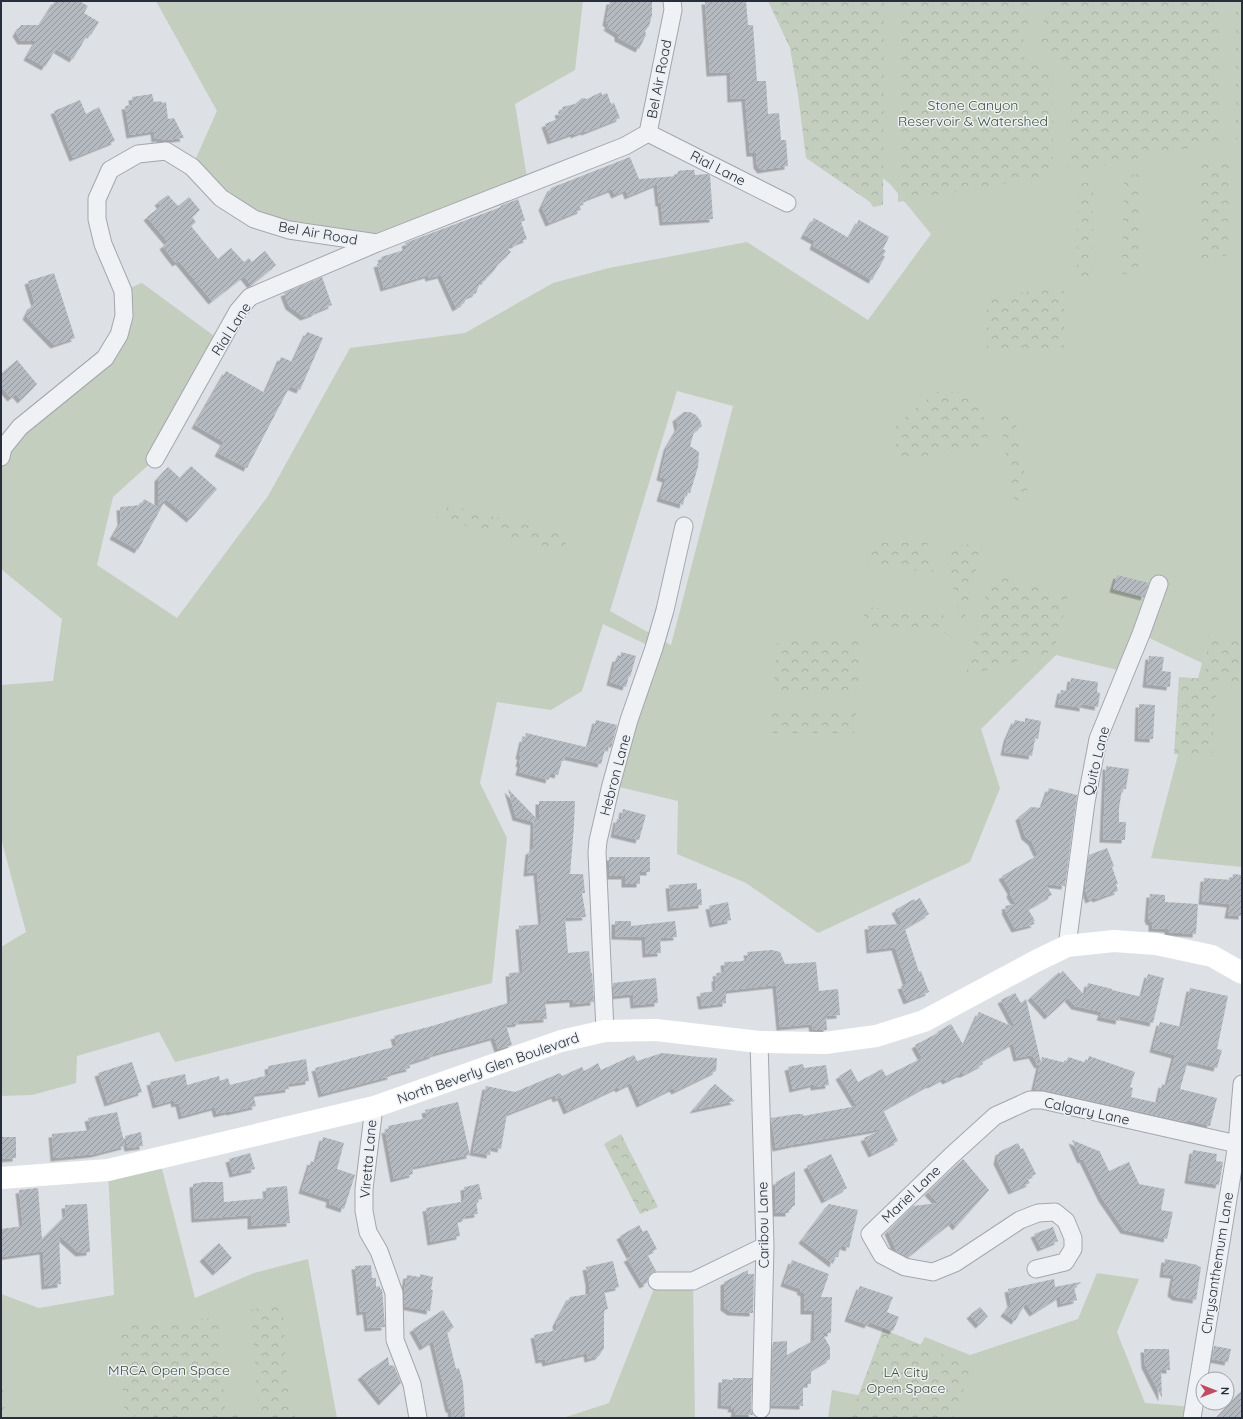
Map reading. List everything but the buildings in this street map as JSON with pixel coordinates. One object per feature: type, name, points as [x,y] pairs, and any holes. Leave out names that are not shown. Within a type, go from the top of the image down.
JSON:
[{"type":"main road","name":"North Beverly Glen Boulevard","points":[[1,1178],[108,1170],[374,1106],[561,1041],[605,1031],[656,1030],[759,1042],[825,1043],[876,1036],[924,1021],[1067,946],[1114,941],[1156,944],[1212,956],[1242,974]]},
{"type":"street","name":"Bel Air Road","points":[[1,457],[3,448],[20,427],[105,358],[119,336],[124,316],[123,291],[103,244],[97,219],[96,199],[110,170],[138,154],[166,151],[192,167],[221,198],[254,219],[289,230],[377,243],[625,146],[648,133],[672,10],[672,1]]},
{"type":"street","name":"Rial Lane","points":[[648,133],[787,202]]},
{"type":"street","name":"Rial Lane","points":[[154,459],[238,311],[250,297],[377,243]]},
{"type":"street","name":"Hebron Lane","points":[[605,1031],[597,852],[598,841],[611,785],[629,720],[654,648],[665,610],[684,526]]},
{"type":"street","name":"Quito Lane","points":[[1067,946],[1086,802],[1098,739],[1141,634],[1159,584]]},
{"type":"street","name":"Caribou Lane","points":[[759,1042],[765,1246],[761,1409]]},
{"type":"street","name":"Chrysanthemum Lane","points":[[1192,1418],[1236,1144],[1242,1084]]},
{"type":"street","name":"Calgary Lane","points":[[952,1155],[995,1116],[1030,1100],[1042,1100],[1236,1144]]},
{"type":"street","name":"Viretta Lane","points":[[374,1106],[364,1189],[364,1211],[368,1232],[379,1251],[394,1293],[395,1340],[412,1384],[418,1418]]},
{"type":"street","name":"Mariel Lane","points":[[952,1155],[870,1234],[882,1256],[905,1267],[932,1272],[954,1263],[1020,1220],[1038,1213],[1055,1212],[1066,1221],[1073,1238],[1072,1249],[1065,1262],[1036,1269]]},
{"type":"street","points":[[657,1282],[693,1281],[765,1246]]},
{"type":"green space","points":[[156,1],[583,1],[575,70],[515,104],[528,184],[377,243],[254,219],[192,167],[217,111]]},
{"type":"green space","name":"Stone Canyon Reservoir & Watershed","points":[[768,1],[884,1],[883,205],[873,207],[870,202],[806,158],[790,48]]},
{"type":"green space","points":[[773,1],[1242,1],[1242,867],[1151,858],[1202,663],[1141,634],[1126,672],[1056,655],[981,729],[1000,788],[970,862],[818,933],[746,883],[677,854],[678,801],[611,785],[654,648],[603,624],[582,691],[551,710],[497,702],[480,783],[507,838],[492,983],[175,1062],[159,1032],[77,1056],[76,1083],[32,1095],[1,1096],[1,947],[26,932],[1,838],[1,685],[53,681],[62,619],[1,569],[1,457],[3,448],[105,357],[123,291],[142,283],[221,341],[155,459],[113,497],[97,565],[177,618],[268,496],[350,348],[465,333],[553,283],[609,268],[747,242],[868,320],[931,234],[890,184],[803,109],[794,47]],"holes":[[[677,391],[733,406],[671,645],[610,611]]]},
{"type":"green space","name":"Stone Canyon Reservoir & Watershed","points":[[900,1],[1035,1],[1019,54],[1052,74],[1053,175],[898,202]]},
{"type":"green space","name":"Stone Canyon Reservoir & Watershed","points":[[1050,1],[1221,1],[1221,142],[1068,172],[1069,64],[1036,47]]},
{"type":"green space","points":[[1236,1],[1242,1],[1242,138],[1236,139]]},
{"type":"green space","points":[[1229,157],[1228,255],[1198,261],[1199,163]]},
{"type":"green space","points":[[1139,174],[1138,272],[1122,274],[1124,176]]},
{"type":"green space","points":[[1093,182],[1092,280],[1077,283],[1078,184]]},
{"type":"green space","points":[[1064,285],[1064,350],[987,350],[987,299]]},
{"type":"green space","points":[[936,392],[980,393],[989,445],[901,460],[896,450],[896,425]]},
{"type":"green space","points":[[996,396],[1014,413],[1030,507],[1013,498]]},
{"type":"green space","points":[[449,505],[568,536],[563,551],[437,518]]},
{"type":"green space","points":[[983,541],[962,628],[945,549]]},
{"type":"green space","points":[[870,543],[927,543],[934,572],[868,566]]},
{"type":"green space","points":[[991,574],[1068,596],[1054,651],[966,676],[969,661]]},
{"type":"green space","points":[[865,607],[943,614],[947,633],[863,626]]},
{"type":"green space","points":[[1208,635],[1242,637],[1242,682],[1217,680],[1212,756],[1174,754],[1179,677],[1205,679]]},
{"type":"green space","points":[[778,636],[862,636],[857,694],[773,694]]},
{"type":"green space","points":[[772,713],[856,713],[854,733],[770,733]]},
{"type":"green space","points":[[621,1134],[658,1207],[640,1214],[604,1144]]},
{"type":"green space","points":[[159,1157],[195,1298],[254,1273],[308,1259],[337,1418],[1,1418],[1,1294],[39,1308],[114,1295],[108,1170]]},
{"type":"green space","points":[[1097,1273],[1139,1279],[1117,1332],[1145,1403],[1194,1407],[1192,1418],[828,1418],[832,1390],[889,1401],[925,1337],[970,1355],[1078,1319]]},
{"type":"green space","points":[[657,1281],[693,1281],[695,1418],[563,1418],[609,1403]]},
{"type":"green space","name":"MRCA Open Space","points":[[282,1302],[289,1405],[294,1405],[295,1418],[259,1418],[251,1310]]},
{"type":"green space","name":"MRCA Open Space","points":[[219,1318],[225,1410],[241,1409],[242,1418],[207,1418],[206,1411],[189,1413],[189,1418],[154,1418],[153,1415],[125,1417],[118,1326]]},
{"type":"green space","name":"LA City Open Space","points":[[883,1329],[972,1366],[953,1418],[850,1418]]},
{"type":"green space","points":[[1,1362],[5,1418],[1,1418]]}]
